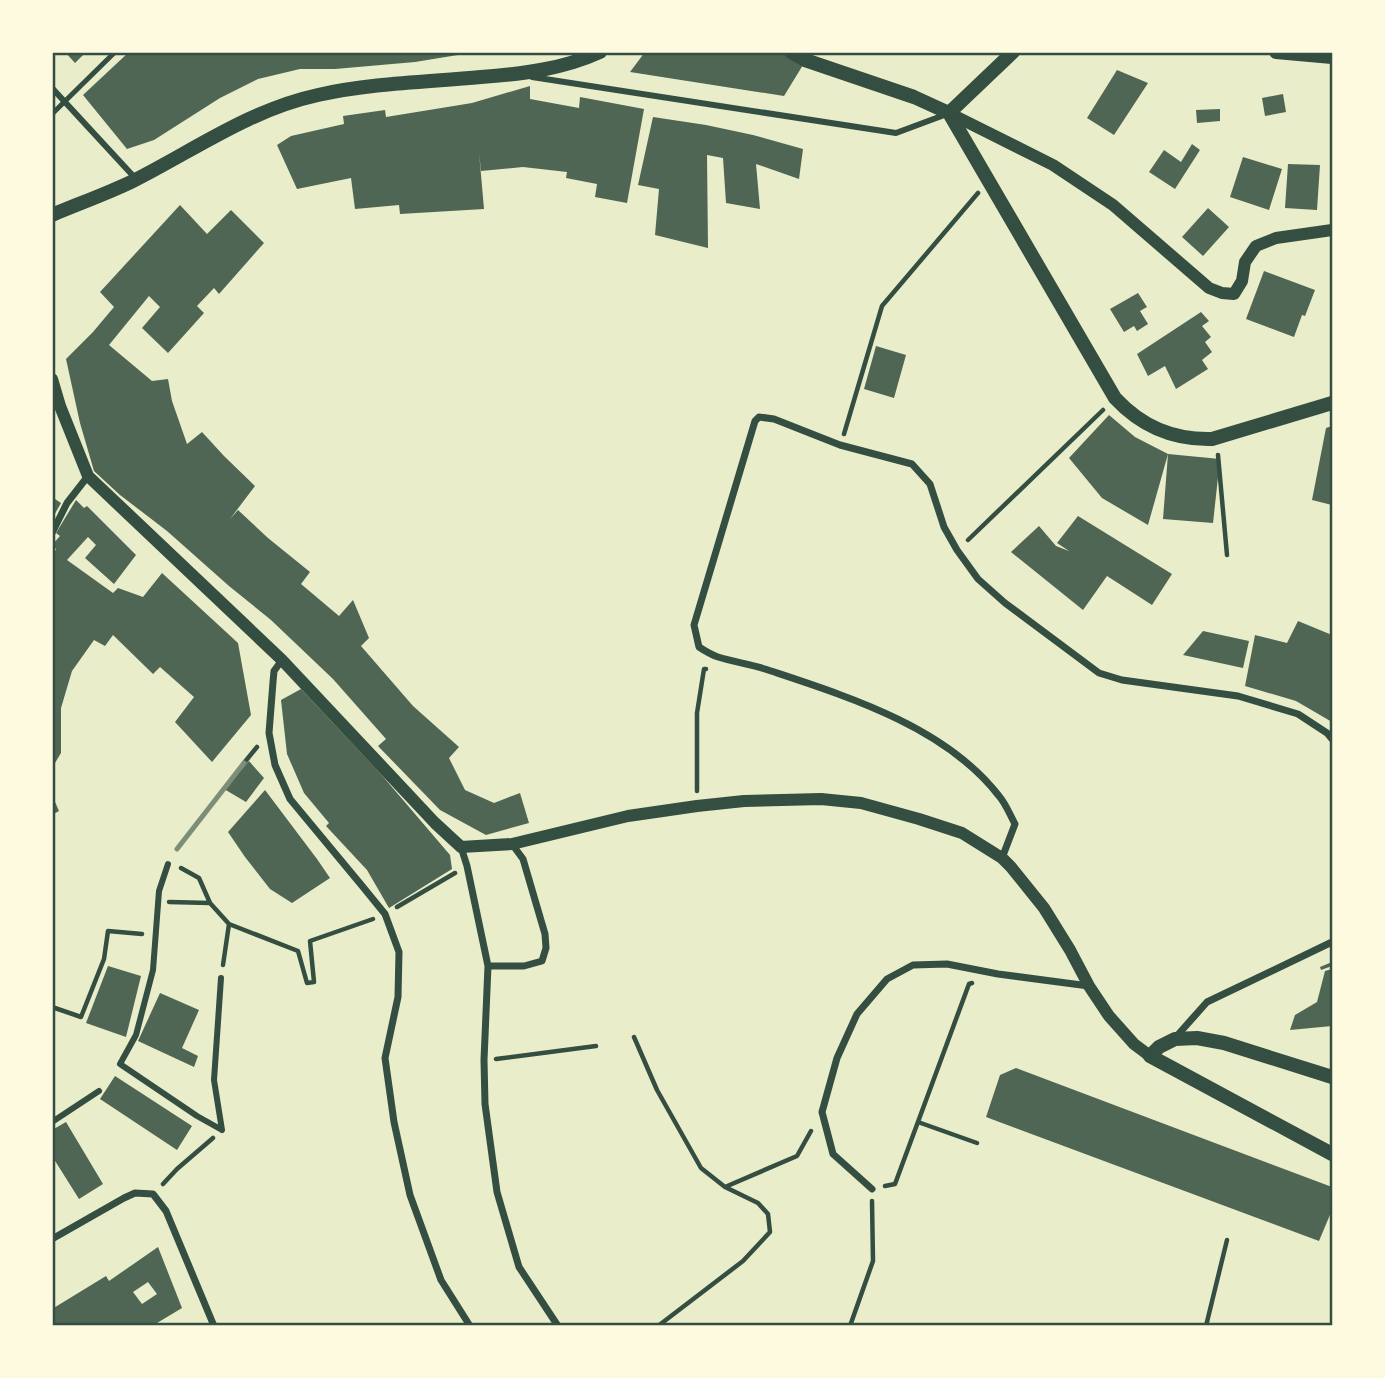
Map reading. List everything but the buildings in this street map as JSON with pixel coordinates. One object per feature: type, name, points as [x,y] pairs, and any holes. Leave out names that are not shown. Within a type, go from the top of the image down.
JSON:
[{"type":"main road","points":[[52,215],[136,178],[218,133],[274,107],[314,95],[362,87],[516,74],[579,61],[600,52]]},
{"type":"main road","points":[[790,52],[805,60],[914,97],[949,113],[1115,398],[1133,416],[1155,430],[1183,438],[1212,439],[1332,403]]},
{"type":"main road","points":[[949,113],[1013,52]]},
{"type":"main road","points":[[1276,52],[1332,57]]},
{"type":"main road","points":[[1332,1077],[1224,1043],[1197,1038],[1175,1039],[1158,1047],[1150,1056],[1332,1154]]},
{"type":"street","points":[[516,74],[896,133],[949,113],[1053,165],[1113,205],[1209,288],[1222,293],[1234,294],[1242,282],[1245,262],[1256,246],[1276,237],[1332,230]]},
{"type":"street","points":[[52,88],[136,178]]},
{"type":"street","points":[[52,379],[88,476],[282,660],[435,823],[461,847],[488,966],[485,1104],[497,1192],[519,1267],[558,1325]]},
{"type":"street","points":[[1002,858],[1014,824],[1001,798],[965,760],[942,744],[898,719],[826,690],[753,665],[716,657],[699,648],[694,625],[755,421],[759,417],[774,419],[840,445],[912,464],[930,484],[944,527],[978,579],[1098,673],[1122,680],[1238,696],[1298,714],[1332,739]]},
{"type":"street","points":[[52,533],[67,503],[88,476]]},
{"type":"street","points":[[282,660],[274,671],[269,733],[275,765],[290,799],[385,915],[399,952],[398,997],[385,1058],[394,1122],[410,1195],[441,1280],[470,1325]]},
{"type":"street","points":[[461,847],[512,844],[628,816],[744,801],[821,799],[861,803],[919,818],[962,833],[1002,858],[1044,908],[1088,986],[1122,1033],[1150,1056]]},
{"type":"street","points":[[488,966],[534,964],[542,961],[546,948],[545,934],[523,859],[512,844]]},
{"type":"street","points":[[167,864],[159,891],[153,970],[136,1035],[120,1064],[222,1130]]},
{"type":"street","points":[[1175,1039],[1207,1002],[1332,942]]},
{"type":"street","points":[[872,1189],[832,1154],[822,1112],[837,1058],[857,1014],[887,979],[913,965],[947,964],[1088,986]]},
{"type":"street","points":[[221,978],[214,1080],[222,1130]]},
{"type":"street","points":[[52,1122],[99,1091]]},
{"type":"street","points":[[52,1239],[124,1198],[135,1194],[153,1194],[166,1211],[214,1325]]},
{"type":"lane","points":[[52,114],[115,52]]},
{"type":"path","points":[[840,445],[883,306],[989,181]]},
{"type":"path","points":[[957,550],[1115,398]]},
{"type":"path","points":[[1212,439],[1220,459],[1227,555]]},
{"type":"path","points":[[697,806],[697,713],[704,669],[716,670]]},
{"type":"path","points":[[167,864],[186,869],[200,878],[210,903],[227,923],[298,951],[307,984],[314,982],[310,941],[385,915],[467,866]]},
{"type":"path","points":[[164,902],[210,903]]},
{"type":"path","points":[[221,978],[227,923]]},
{"type":"path","points":[[52,1007],[81,1017],[104,959],[108,930],[151,934]]},
{"type":"path","points":[[850,1325],[873,1261],[872,1189],[895,1184],[969,984],[998,974]]},
{"type":"path","points":[[634,1037],[657,1090],[701,1167],[725,1187],[758,1203],[768,1214],[770,1232],[743,1261],[658,1325]]},
{"type":"path","points":[[484,1060],[596,1046]]},
{"type":"path","points":[[725,1187],[797,1156],[822,1112]]},
{"type":"path","points":[[918,1122],[977,1143]]},
{"type":"path","points":[[153,1194],[222,1130]]},
{"type":"path","points":[[1206,1325],[1227,1240]]},
{"type":"railway","points":[[177,849],[244,763]]}]
